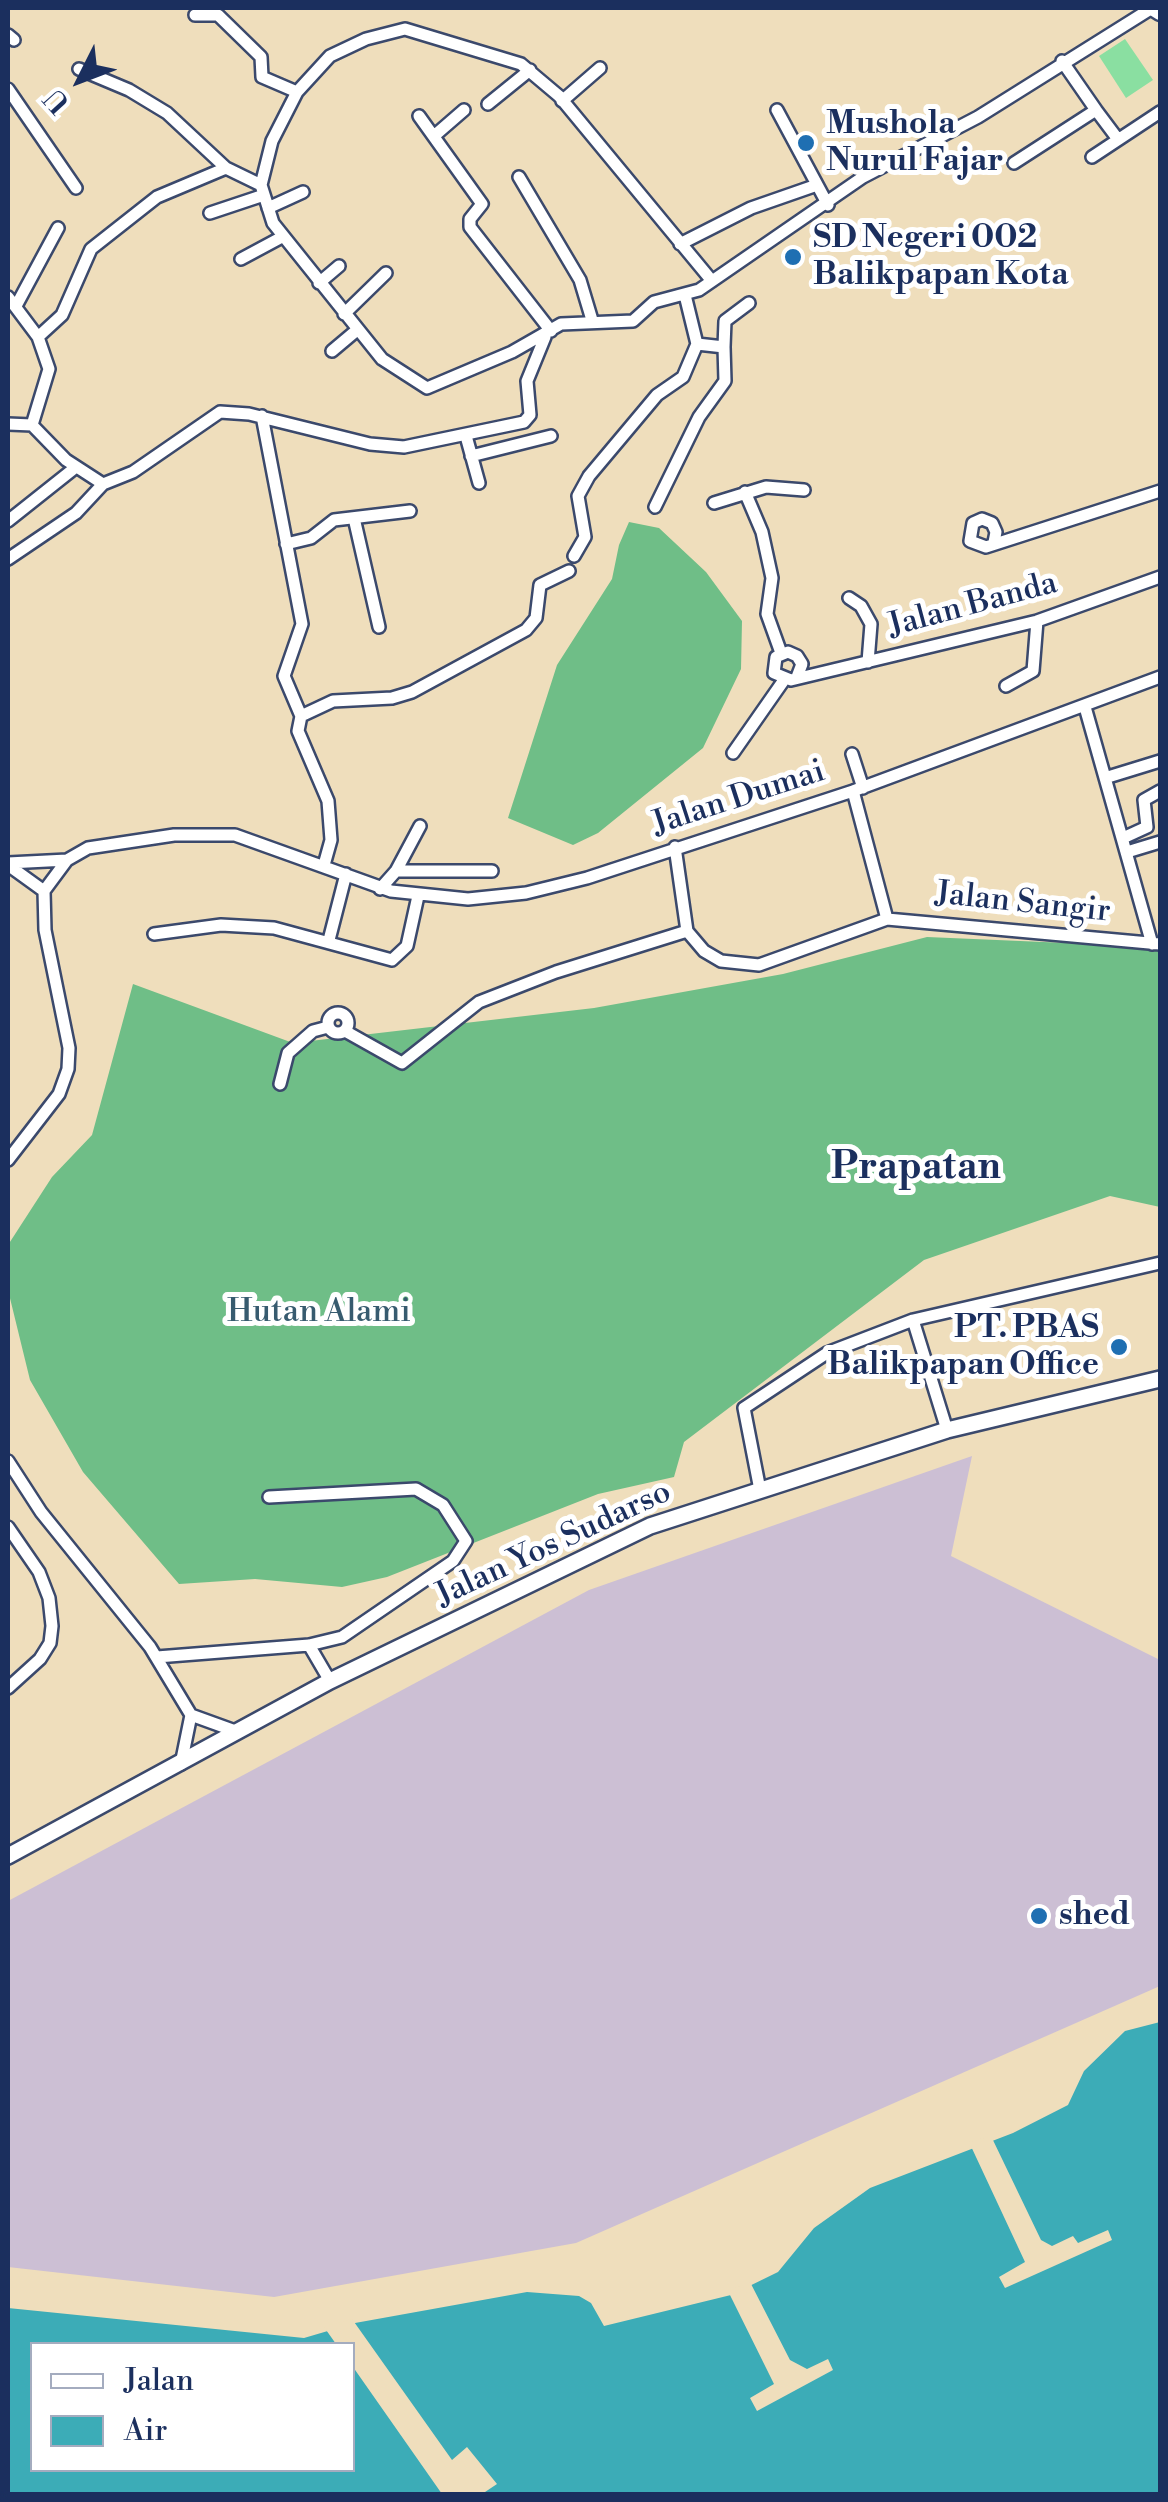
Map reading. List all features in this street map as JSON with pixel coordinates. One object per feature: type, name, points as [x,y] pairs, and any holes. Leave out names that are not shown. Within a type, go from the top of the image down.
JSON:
[{"type":"main road","name":"Jalan Yos Sudarso","points":[[8,1856],[330,1681],[650,1526],[948,1430],[1160,1379]]},
{"type":"street","points":[[79,68],[130,90],[167,114],[226,168],[264,196],[282,237],[356,330],[394,368],[427,388],[548,334],[560,324],[634,321],[654,302],[685,295],[828,205],[863,177],[978,117],[1152,8],[1160,14]]},
{"type":"street","points":[[195,15],[218,15],[261,56],[262,77],[297,92]]},
{"type":"street","points":[[264,196],[272,141],[297,92],[330,56],[366,39],[405,30],[530,70],[562,100],[712,281]]},
{"type":"street","points":[[1062,62],[1117,138]]},
{"type":"street","points":[[562,100],[600,68]]},
{"type":"street","points":[[488,104],[530,70]]},
{"type":"street","points":[[8,90],[76,188]]},
{"type":"street","points":[[434,136],[464,110]]},
{"type":"street","points":[[777,110],[828,205]]},
{"type":"street","points":[[1014,163],[1096,110]]},
{"type":"street","points":[[1092,157],[1160,112]]},
{"type":"street","points":[[419,116],[482,204],[470,219],[470,228],[548,334]]},
{"type":"street","points":[[38,337],[62,315],[87,252],[157,197],[226,168]]},
{"type":"street","points":[[519,177],[580,280],[592,320]]},
{"type":"street","points":[[680,244],[751,208],[817,185]]},
{"type":"street","points":[[210,213],[264,196],[303,192]]},
{"type":"street","points":[[32,425],[50,369],[38,337],[12,301],[58,228]]},
{"type":"street","points":[[242,259],[282,237]]},
{"type":"street","points":[[318,284],[339,266]]},
{"type":"street","points":[[344,314],[386,272]]},
{"type":"street","points":[[574,556],[585,537],[578,496],[589,476],[657,394],[677,385],[697,344],[685,295]]},
{"type":"street","points":[[655,507],[699,417],[722,390],[725,321],[749,302]]},
{"type":"street","points":[[332,351],[356,330]]},
{"type":"street","points":[[8,559],[98,490],[132,472],[214,414],[262,416],[388,446],[514,425],[530,415],[527,380],[548,334]]},
{"type":"street","points":[[697,344],[724,348]]},
{"type":"street","points":[[262,416],[302,631],[284,676],[301,716],[298,732],[318,769],[328,801],[330,840],[324,864]]},
{"type":"street","points":[[8,424],[32,425],[72,470],[98,490]]},
{"type":"street","points":[[466,436],[479,483]]},
{"type":"street","points":[[471,456],[551,436]]},
{"type":"street","points":[[8,521],[72,470]]},
{"type":"street","points":[[714,503],[778,486],[804,490]]},
{"type":"street","points":[[994,542],[1057,527],[1160,490]]},
{"type":"street","points":[[744,492],[762,532],[772,578],[767,614],[781,652],[773,669],[790,679]]},
{"type":"street","points":[[286,544],[311,538],[330,522],[410,511]]},
{"type":"street","points":[[354,518],[379,627]]},
{"type":"street","points":[[301,716],[333,701],[402,697],[534,624],[540,585],[569,571]]},
{"type":"street","name":"Jalan Banda","points":[[790,679],[1037,621],[1160,577]]},
{"type":"street","points":[[849,598],[862,606],[871,624],[868,662]]},
{"type":"street","points":[[1006,686],[1033,671],[1037,621]]},
{"type":"street","points":[[733,753],[800,660],[793,653],[781,652]]},
{"type":"street","name":"Jalan Dumai","points":[[67,860],[88,848],[123,840],[235,835],[324,864],[380,888],[418,896],[468,900],[526,892],[588,878],[858,790],[1160,677]]},
{"type":"street","name":"Jalan Sangir","points":[[686,932],[704,951],[721,960],[760,964],[887,919],[1156,944],[1085,707]]},
{"type":"street","name":"Jalan Sangir","points":[[852,754],[887,919]]},
{"type":"street","points":[[1108,778],[1160,761]]},
{"type":"street","points":[[1124,838],[1148,827],[1144,800],[1160,790]]},
{"type":"street","points":[[380,888],[396,871],[420,826]]},
{"type":"street","points":[[1127,852],[1160,842]]},
{"type":"street","points":[[280,1084],[288,1053],[313,1032],[328,1028],[330,1016],[342,1014],[348,1023],[345,1031],[402,1063],[479,1002],[556,972],[686,932],[675,847]]},
{"type":"street","points":[[8,864],[67,860]]},
{"type":"street","points":[[8,1160],[58,1094],[68,1069],[69,1048],[48,947],[44,891],[67,860]]},
{"type":"street","points":[[8,864],[44,891]]},
{"type":"street","points":[[396,871],[492,871]]},
{"type":"street","points":[[329,940],[346,874]]},
{"type":"street","points":[[154,934],[244,925],[329,940],[392,960],[402,955],[418,896]]},
{"type":"street","points":[[760,1490],[744,1408],[827,1353],[913,1320],[1160,1262]]},
{"type":"street","points":[[913,1320],[948,1430]]},
{"type":"street","points":[[8,1461],[40,1512],[157,1657],[190,1714],[240,1733]]},
{"type":"street","points":[[157,1657],[309,1645],[359,1628],[453,1561],[466,1542],[443,1505],[416,1489],[268,1498]]},
{"type":"street","points":[[8,1526],[39,1572],[52,1626],[50,1644],[8,1688]]},
{"type":"street","points":[[309,1645],[330,1681]]},
{"type":"street","points":[[181,1764],[190,1714]]},
{"type":"shaded area","points":[[972,1456],[951,1556],[1160,1660],[1160,1986],[576,2243],[274,2297],[8,2267],[8,1901],[589,1590]]},
{"type":"green space","points":[[1125,39],[1153,80],[1126,98],[1099,56]]},
{"type":"green space","points":[[629,522],[659,528],[706,572],[742,621],[741,669],[703,748],[598,833],[573,845],[508,818],[557,665],[612,579],[619,545]]},
{"type":"green space","name":"Hutan Alami","points":[[927,937],[1160,947],[1160,1207],[1110,1196],[924,1260],[684,1442],[674,1477],[598,1494],[387,1577],[342,1587],[255,1579],[179,1584],[83,1472],[30,1380],[8,1290],[8,1245],[52,1177],[92,1135],[133,984],[293,1043],[594,1008],[783,974]]},
{"type":"water","points":[[1160,2022],[1160,2494],[8,2494],[8,2308],[304,2338],[355,2323],[527,2292],[579,2296],[591,2303],[604,2326],[731,2295],[778,2272],[814,2228],[870,2188],[1013,2133],[1068,2105],[1084,2071],[1125,2031]]},
{"type":"pier","points":[[991,2136],[1041,2240],[1052,2246],[1073,2236],[1078,2243],[1108,2230],[1112,2240],[1005,2288],[999,2277],[1025,2262],[969,2142]]},
{"type":"pier","points":[[750,2282],[790,2360],[807,2369],[828,2359],[833,2370],[757,2411],[750,2398],[774,2384],[728,2291]]},
{"type":"pier","points":[[352,2319],[452,2460],[467,2447],[497,2484],[482,2494],[442,2494],[355,2370],[355,2342],[335,2342],[324,2327]]},
{"type":"place","name":"Mushola Nurul Fajar","points":[[806,143]]},
{"type":"place","name":"SD Negeri 002 Balikpapan Kota","points":[[793,257]]},
{"type":"place","name":"PT. PBAS Balikpapan Office","points":[[1119,1347]]},
{"type":"place","name":"shed","points":[[1039,1916]]},
{"type":"district","name":"Prapatan","points":[[916,1169]]}]
